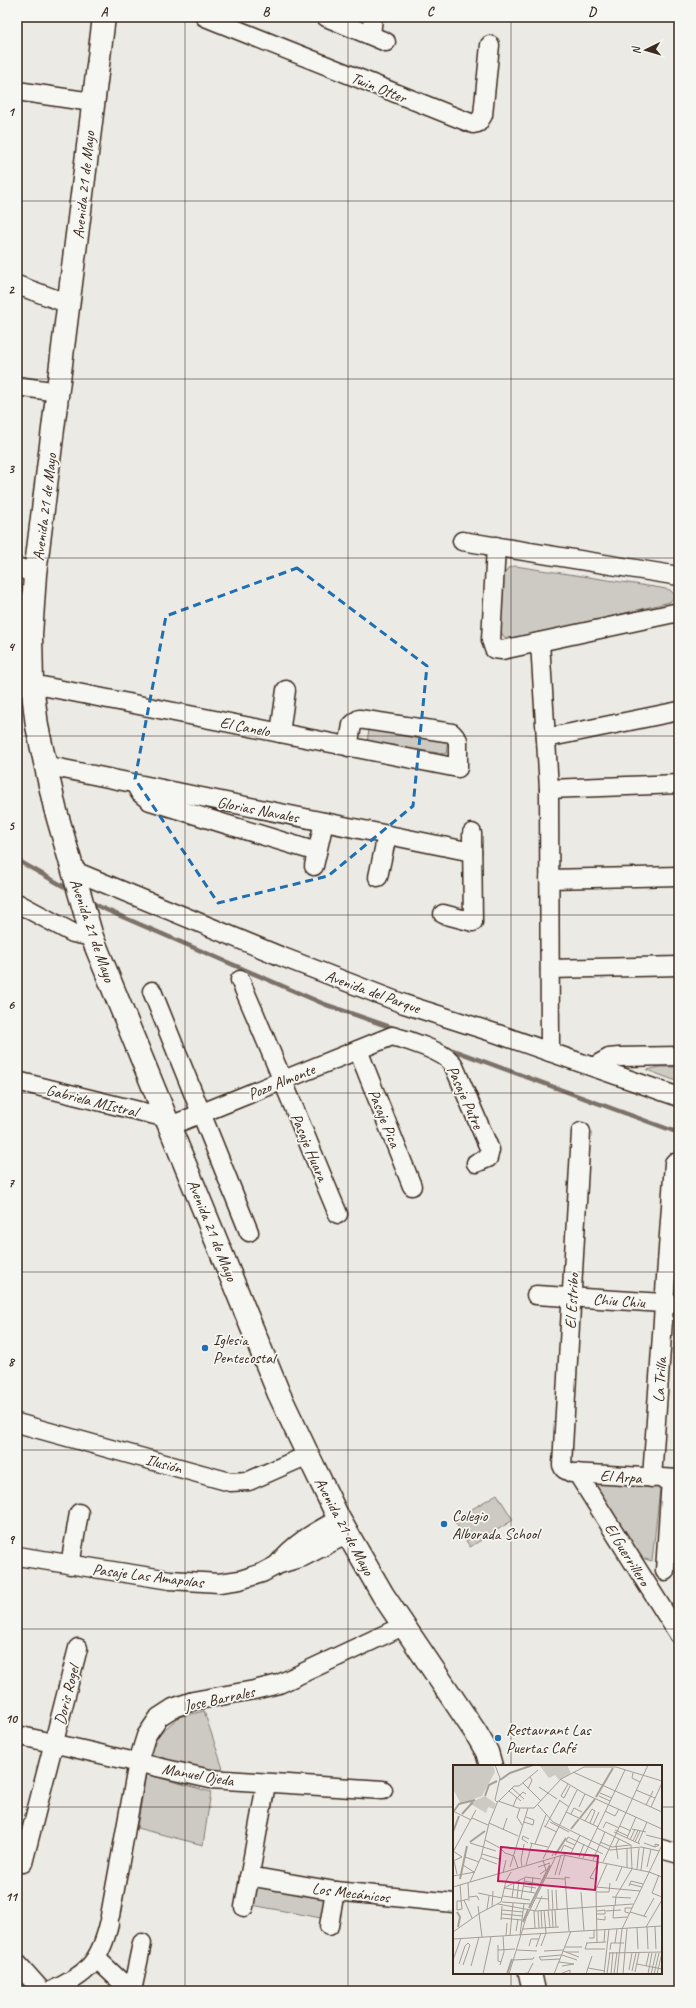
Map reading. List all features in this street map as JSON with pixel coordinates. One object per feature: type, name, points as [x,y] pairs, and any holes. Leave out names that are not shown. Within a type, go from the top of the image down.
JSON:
[{"type":"main road","name":"Avenida 21 de Mayo","points":[[104,17],[92,102],[58,392],[26,571],[31,635],[32,684],[37,726],[44,765],[74,877],[92,937],[169,1122],[279,1394],[344,1526],[403,1626],[476,1733],[492,1764]]},
{"type":"main road","points":[[530,1974],[534,1991]]},
{"type":"street","name":"Twin Otter","points":[[205,17],[473,124],[478,123],[483,116],[490,44]]},
{"type":"street","points":[[326,17],[378,39],[373,17]]},
{"type":"street","points":[[17,91],[92,102]]},
{"type":"street","points":[[17,285],[69,304]]},
{"type":"street","points":[[17,386],[58,392]]},
{"type":"street","points":[[462,540],[679,576]]},
{"type":"street","points":[[496,546],[491,640],[494,649],[502,650],[679,612]]},
{"type":"street","points":[[540,642],[549,789],[550,1052]]},
{"type":"street","name":"El Canelo","points":[[32,684],[348,747],[458,768],[458,740],[452,733],[359,719],[352,725],[348,747]]},
{"type":"street","points":[[280,733],[286,690]]},
{"type":"street","points":[[546,738],[679,711]]},
{"type":"street","name":"Glorias Navales","points":[[44,765],[472,852]]},
{"type":"street","points":[[136,784],[140,793],[150,801],[315,859],[324,822]]},
{"type":"street","points":[[549,789],[679,784]]},
{"type":"street","points":[[443,914],[473,922],[472,833]]},
{"type":"street","points":[[378,877],[387,835]]},
{"type":"street","points":[[550,879],[679,876]]},
{"type":"street","name":"Avenida del Parque","points":[[74,877],[404,1004],[550,1052],[679,1097]]},
{"type":"street","points":[[17,903],[74,932],[92,937]]},
{"type":"street","points":[[550,969],[679,966]]},
{"type":"street","name":"Pasaje Huara","points":[[240,980],[338,1214]]},
{"type":"street","name":"Avenida 21 de Mayo","points":[[152,992],[249,1232]]},
{"type":"street","name":"Pozo Almonte","points":[[169,1122],[202,1113],[392,1036]]},
{"type":"street","name":"Pasaje Putre","points":[[392,1036],[401,1038],[444,1056],[453,1064],[490,1150],[488,1158],[476,1163]]},
{"type":"street","name":"Pasaje Pica","points":[[358,1050],[412,1186]]},
{"type":"street","points":[[593,1067],[609,1058],[619,1056],[679,1056]]},
{"type":"street","name":"Gabriela MIstral","points":[[17,1081],[169,1122]]},
{"type":"street","name":"El Estribo","points":[[571,1471],[561,1460],[581,1132]]},
{"type":"street","name":"La Trilla","points":[[652,1478],[672,1303],[674,1163]]},
{"type":"street","name":"Chiu Chiu","points":[[536,1295],[672,1303]]},
{"type":"street","name":"Ilusión","points":[[17,1423],[230,1482],[249,1481],[308,1455]]},
{"type":"street","name":"El Arpa","points":[[571,1471],[675,1479]]},
{"type":"street","name":"El Guerrillero","points":[[571,1471],[638,1570],[679,1636]]},
{"type":"street","points":[[638,1570],[672,1572],[675,1479]]},
{"type":"street","points":[[70,1565],[79,1513]]},
{"type":"street","name":"Pasaje Las Amapolas","points":[[17,1556],[198,1583],[219,1583],[240,1580],[262,1573],[277,1565],[295,1545],[307,1536],[344,1526]]},
{"type":"street","name":"Jose Barrales","points":[[51,1991],[82,1974],[97,1959],[104,1942],[138,1762],[146,1736],[159,1717],[173,1708],[207,1697],[254,1690],[279,1684],[403,1626]]},
{"type":"street","name":"Doris Rogel","points":[[23,1863],[78,1648]]},
{"type":"street","name":"Manuel Ojeda","points":[[17,1734],[210,1779],[266,1784],[383,1790]]},
{"type":"street","points":[[244,1906],[266,1784]]},
{"type":"street","points":[[662,1849],[679,1854]]},
{"type":"street","name":"Los Mecánicos","points":[[249,1876],[335,1891],[453,1903]]},
{"type":"street","points":[[329,1926],[335,1891]]},
{"type":"street","points":[[131,1991],[142,1943]]},
{"type":"street","points":[[97,1959],[131,1991]]},
{"type":"street","points":[[17,1963],[42,1991]]},
{"type":"highlighted area","points":[[297,568],[427,666],[413,806],[328,876],[218,903],[135,779],[166,616]]},
{"type":"shaded area","points":[[515,566],[661,588],[670,590],[675,595],[670,602],[519,639],[504,637],[500,630],[504,574],[508,568]]},
{"type":"shaded area","points":[[370,722],[449,733],[446,754],[367,743]]},
{"type":"shaded area","points":[[660,1067],[679,1067],[679,1082],[647,1070]]},
{"type":"shaded area","points":[[591,1483],[660,1488],[652,1561],[638,1557]]},
{"type":"shaded area","points":[[497,1494],[513,1520],[470,1547],[454,1520]]},
{"type":"shaded area","points":[[204,1711],[224,1772],[187,1766],[148,1753],[160,1733],[179,1717]]},
{"type":"shaded area","points":[[146,1774],[211,1792],[203,1845],[137,1828]]},
{"type":"shaded area","points":[[257,1886],[325,1899],[321,1918],[252,1905]]},
{"type":"waterway","points":[[17,860],[72,891]]},
{"type":"waterway","points":[[89,901],[324,1004],[396,1029]]},
{"type":"waterway","points":[[442,1046],[679,1133]]},
{"type":"place","name":"Iglesia Pentecostal","points":[[205,1348]]},
{"type":"place","name":"Colegio Alborada School","points":[[444,1524]]},
{"type":"place","name":"Restaurant Las Puertas Café","points":[[498,1738]]}]
